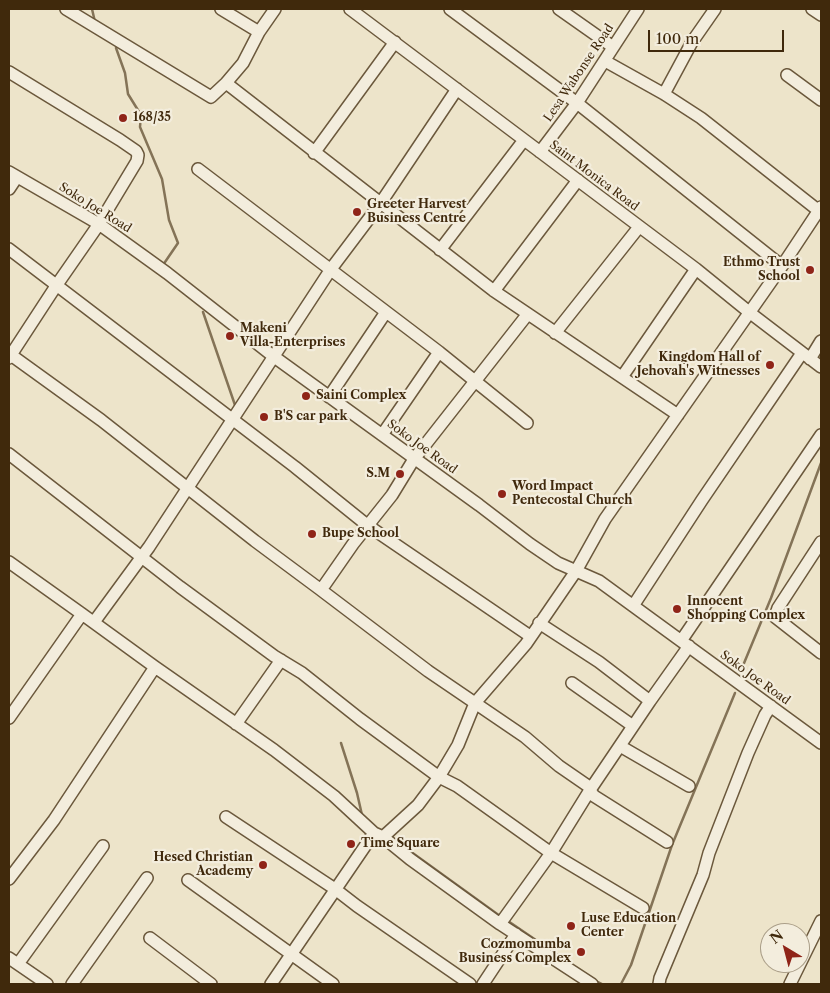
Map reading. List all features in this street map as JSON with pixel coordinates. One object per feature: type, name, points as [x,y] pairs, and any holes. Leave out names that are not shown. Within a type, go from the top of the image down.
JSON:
[{"type":"street","points":[[66,9],[211,97],[226,83],[243,62],[259,32],[275,9]]},
{"type":"street","points":[[221,9],[259,32]]},
{"type":"street","name":"Saint Monica Road","points":[[350,9],[696,269],[821,367]]},
{"type":"street","points":[[450,9],[577,103],[782,266]]},
{"type":"street","points":[[559,9],[613,47]]},
{"type":"street","name":"Lesa Wabonse Road","points":[[540,152],[577,103],[638,9]]},
{"type":"street","points":[[664,94],[692,42],[715,9]]},
{"type":"street","points":[[812,9],[821,15]]},
{"type":"street","points":[[314,153],[395,42]]},
{"type":"street","points":[[271,984],[335,889],[379,835],[418,805],[439,777],[458,746],[475,703],[540,623],[576,571],[605,518],[820,209],[701,118],[664,94],[605,61]]},
{"type":"street","points":[[9,72],[136,151],[138,155],[137,161],[99,224],[10,357],[101,420],[297,574],[428,671],[526,737],[559,766],[588,786],[594,796],[667,842]]},
{"type":"street","points":[[787,75],[821,100]]},
{"type":"street","points":[[226,83],[314,153],[526,315],[678,415]]},
{"type":"street","points":[[94,622],[142,557],[331,269],[380,204],[457,89]]},
{"type":"street","points":[[440,250],[524,140]]},
{"type":"street","points":[[198,169],[439,352],[528,423]]},
{"type":"street","points":[[9,189],[13,174]]},
{"type":"street","name":"Soko Joe Road","points":[[13,174],[99,224],[167,273],[273,356],[537,549],[558,563],[598,581],[821,743]]},
{"type":"street","points":[[494,291],[578,180]]},
{"type":"street","points":[[555,333],[639,227]]},
{"type":"street","points":[[9,249],[368,525],[530,636]]},
{"type":"street","points":[[622,377],[696,269]]},
{"type":"street","points":[[329,397],[386,312]]},
{"type":"street","points":[[321,590],[392,495],[414,459],[526,315]]},
{"type":"street","points":[[633,606],[692,516],[806,356],[821,341]]},
{"type":"street","points":[[382,435],[439,352]]},
{"type":"street","points":[[500,924],[550,853],[650,701],[685,643],[821,435]]},
{"type":"street","points":[[9,454],[142,557],[281,660],[302,673],[360,719],[439,777],[457,786],[550,853],[643,908]]},
{"type":"street","points":[[821,542],[778,608],[775,617],[821,653]]},
{"type":"street","points":[[9,562],[274,750],[334,796],[410,859],[500,924],[592,984]]},
{"type":"street","points":[[9,718],[82,614]]},
{"type":"street","points":[[540,623],[599,662],[650,701]]},
{"type":"street","points":[[236,724],[281,660]]},
{"type":"street","points":[[9,879],[54,820],[155,667]]},
{"type":"street","points":[[572,683],[633,726]]},
{"type":"street","points":[[659,984],[703,875],[709,853],[748,753],[770,706]]},
{"type":"street","points":[[620,746],[689,786]]},
{"type":"street","points":[[226,817],[335,889],[356,906],[470,984]]},
{"type":"street","points":[[47,984],[13,961],[103,846]]},
{"type":"street","points":[[72,984],[148,878]]},
{"type":"street","points":[[188,880],[333,984]]},
{"type":"street","points":[[790,984],[821,921]]},
{"type":"street","points":[[483,984],[516,934]]},
{"type":"street","points":[[150,938],[211,984]]},
{"type":"waterway","points":[[92,9],[95,22]]},
{"type":"waterway","points":[[116,48],[125,73],[128,94],[141,115],[140,127],[162,179],[169,220],[178,243],[164,266]]},
{"type":"waterway","points":[[203,312],[236,408]]},
{"type":"waterway","points":[[742,668],[771,598],[821,463]]},
{"type":"waterway","points":[[621,984],[631,965],[672,845],[735,693]]},
{"type":"waterway","points":[[341,743],[362,815]]},
{"type":"waterway","points":[[396,841],[500,916]]},
{"type":"waterway","points":[[508,921],[552,951]]},
{"type":"waterway","points":[[596,981],[602,984]]},
{"type":"place","name":"168/35","points":[[123,118]]},
{"type":"place","name":"Greeter Harvest Business Centre","points":[[357,212]]},
{"type":"place","name":"Ethmo Trust School","points":[[810,270]]},
{"type":"place","name":"Makeni Villa-Enterprises","points":[[230,336]]},
{"type":"place","name":"Kingdom Hall of Jehovah's Witnesses","points":[[770,365]]},
{"type":"place","name":"Saini Complex","points":[[306,396]]},
{"type":"place","name":"B'S car park","points":[[264,417]]},
{"type":"place","name":"S.M","points":[[400,474]]},
{"type":"place","name":"Word Impact Pentecostal Church","points":[[502,494]]},
{"type":"place","name":"Bupe School","points":[[312,534]]},
{"type":"place","name":"Innocent Shopping Complex","points":[[677,609]]},
{"type":"place","name":"Time Square","points":[[351,844]]},
{"type":"place","name":"Hesed Christian Academy","points":[[263,865]]},
{"type":"place","name":"Luse Education Center","points":[[571,926]]},
{"type":"place","name":"Cozmomumba Business Complex","points":[[581,952]]}]
